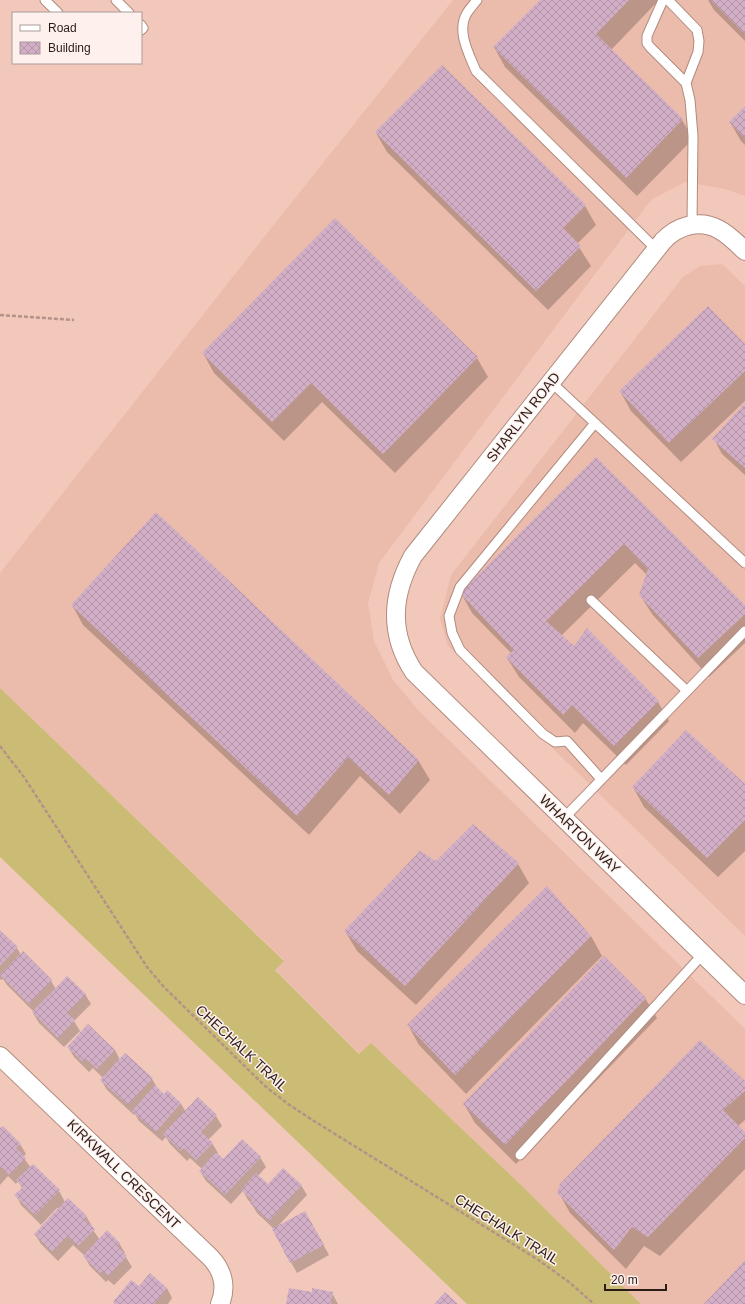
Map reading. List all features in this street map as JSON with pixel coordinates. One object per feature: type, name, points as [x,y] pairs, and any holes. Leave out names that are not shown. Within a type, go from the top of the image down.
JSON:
[{"type":"street","name":"SHARLYN ROAD","points":[[414,672],[406,659],[398,637],[397,625],[397,601],[399,589],[407,567],[413,556],[656,248],[669,234],[692,225],[709,226],[717,228],[745,251]]},
{"type":"street","name":"WHARTON WAY","points":[[414,672],[745,995]]},
{"type":"street","name":"KIRKWALL CRESCENT","points":[[0,1056],[211,1258],[220,1269],[224,1281],[223,1295],[220,1304]]},
{"type":"lane","points":[[45,0],[57,12]]},
{"type":"lane","points":[[116,0],[128,12]]},
{"type":"lane","points":[[477,0],[467,13],[462,30],[465,46],[476,71],[656,248]]},
{"type":"lane","points":[[663,0],[646,36],[647,43],[650,47],[686,83],[690,100],[693,136],[692,225]]},
{"type":"lane","points":[[668,0],[697,30],[699,41],[698,52],[686,83]]},
{"type":"lane","points":[[551,382],[745,563]]},
{"type":"lane","points":[[595,423],[460,587],[449,616],[452,633],[460,650],[543,734],[554,742],[567,741],[601,779]]},
{"type":"lane","points":[[591,600],[687,691]]},
{"type":"lane","points":[[564,818],[745,631]]},
{"type":"lane","points":[[520,1155],[703,954]]},
{"type":"path","points":[[0,315],[74,320]]},
{"type":"path","name":"CHECHALK TRAIL","points":[[0,746],[24,777],[147,967],[164,986],[265,1086],[288,1104],[314,1121],[537,1259],[569,1282],[594,1304]]},
{"type":"shaded area","points":[[453,0],[745,0],[745,196],[725,189],[685,182],[651,200],[379,563],[368,603],[374,641],[393,680],[419,711],[745,1029],[745,1304],[641,1304],[520,1184],[371,1043],[360,1054],[275,969],[284,960],[0,688],[0,573]]},
{"type":"shaded area","points":[[722,264],[745,286],[745,936],[448,646],[440,619],[451,575],[683,277],[700,266]]},
{"type":"shaded area","points":[[0,688],[284,961],[275,970],[359,1054],[371,1043],[520,1184],[641,1304],[467,1304],[0,857]]},
{"type":"building","points":[[540,0],[629,0],[596,34],[683,119],[626,178],[493,47]]},
{"type":"building","points":[[711,0],[745,0],[745,34]]},
{"type":"building","points":[[442,65],[586,205],[563,228],[581,246],[536,291],[375,132]]},
{"type":"building","points":[[745,106],[745,138],[729,122]]},
{"type":"building","points":[[335,218],[478,357],[383,454],[311,383],[272,422],[202,353]]},
{"type":"building","points":[[708,306],[745,344],[745,371],[669,443],[619,391]]},
{"type":"building","points":[[745,403],[745,468],[712,439]]},
{"type":"building","points":[[596,457],[745,605],[745,614],[698,658],[639,595],[648,569],[624,544],[546,621],[574,646],[587,628],[659,701],[614,746],[572,705],[563,715],[506,657],[514,650],[460,593]]},
{"type":"building","points":[[156,512],[419,760],[389,795],[348,757],[297,816],[71,605]]},
{"type":"building","points":[[686,730],[745,784],[745,820],[707,858],[632,787]]},
{"type":"building","points":[[473,824],[519,863],[405,986],[344,931],[420,851],[436,861]]},
{"type":"building","points":[[547,886],[591,936],[455,1075],[407,1025]]},
{"type":"building","points":[[0,930],[18,947],[0,966]]},
{"type":"building","points":[[23,951],[52,980],[29,1004],[0,975]]},
{"type":"building","points":[[604,956],[646,998],[505,1145],[463,1104]]},
{"type":"building","points":[[67,976],[86,994],[67,1013],[75,1020],[58,1038],[32,1012]]},
{"type":"building","points":[[88,1024],[115,1050],[97,1069],[86,1059],[83,1062],[67,1047]]},
{"type":"building","points":[[700,1040],[745,1081],[745,1091],[723,1110],[745,1132],[745,1138],[648,1237],[632,1227],[614,1250],[557,1193],[560,1184]]},
{"type":"building","points":[[125,1053],[153,1078],[128,1105],[100,1080]]},
{"type":"building","points":[[155,1085],[164,1094],[167,1090],[181,1103],[156,1132],[132,1111]]},
{"type":"building","points":[[198,1097],[217,1115],[201,1132],[213,1143],[196,1160],[184,1148],[181,1151],[163,1134]]},
{"type":"building","points":[[3,1126],[21,1144],[16,1148],[26,1158],[9,1175],[2,1167],[0,1169],[0,1128]]},
{"type":"building","points":[[242,1139],[261,1157],[225,1195],[199,1171],[216,1152],[223,1159]]},
{"type":"building","points":[[33,1164],[60,1190],[35,1215],[14,1195],[23,1187],[16,1180]]},
{"type":"building","points":[[283,1168],[302,1185],[269,1221],[250,1203],[252,1200],[241,1190],[256,1173],[268,1184]]},
{"type":"building","points":[[68,1198],[87,1216],[84,1219],[95,1229],[78,1246],[67,1236],[52,1252],[34,1234]]},
{"type":"building","points":[[305,1211],[324,1245],[290,1263],[272,1229]]},
{"type":"building","points":[[107,1230],[120,1243],[117,1246],[127,1256],[108,1276],[102,1271],[100,1273],[83,1256]]},
{"type":"building","points":[[745,1260],[745,1304],[704,1304]]},
{"type":"building","points":[[150,1273],[167,1288],[154,1304],[115,1304],[113,1302],[131,1280],[139,1286]]},
{"type":"building","points":[[289,1288],[312,1292],[312,1288],[333,1292],[331,1304],[286,1304]]},
{"type":"building","points":[[445,1292],[458,1304],[434,1304]]}]
